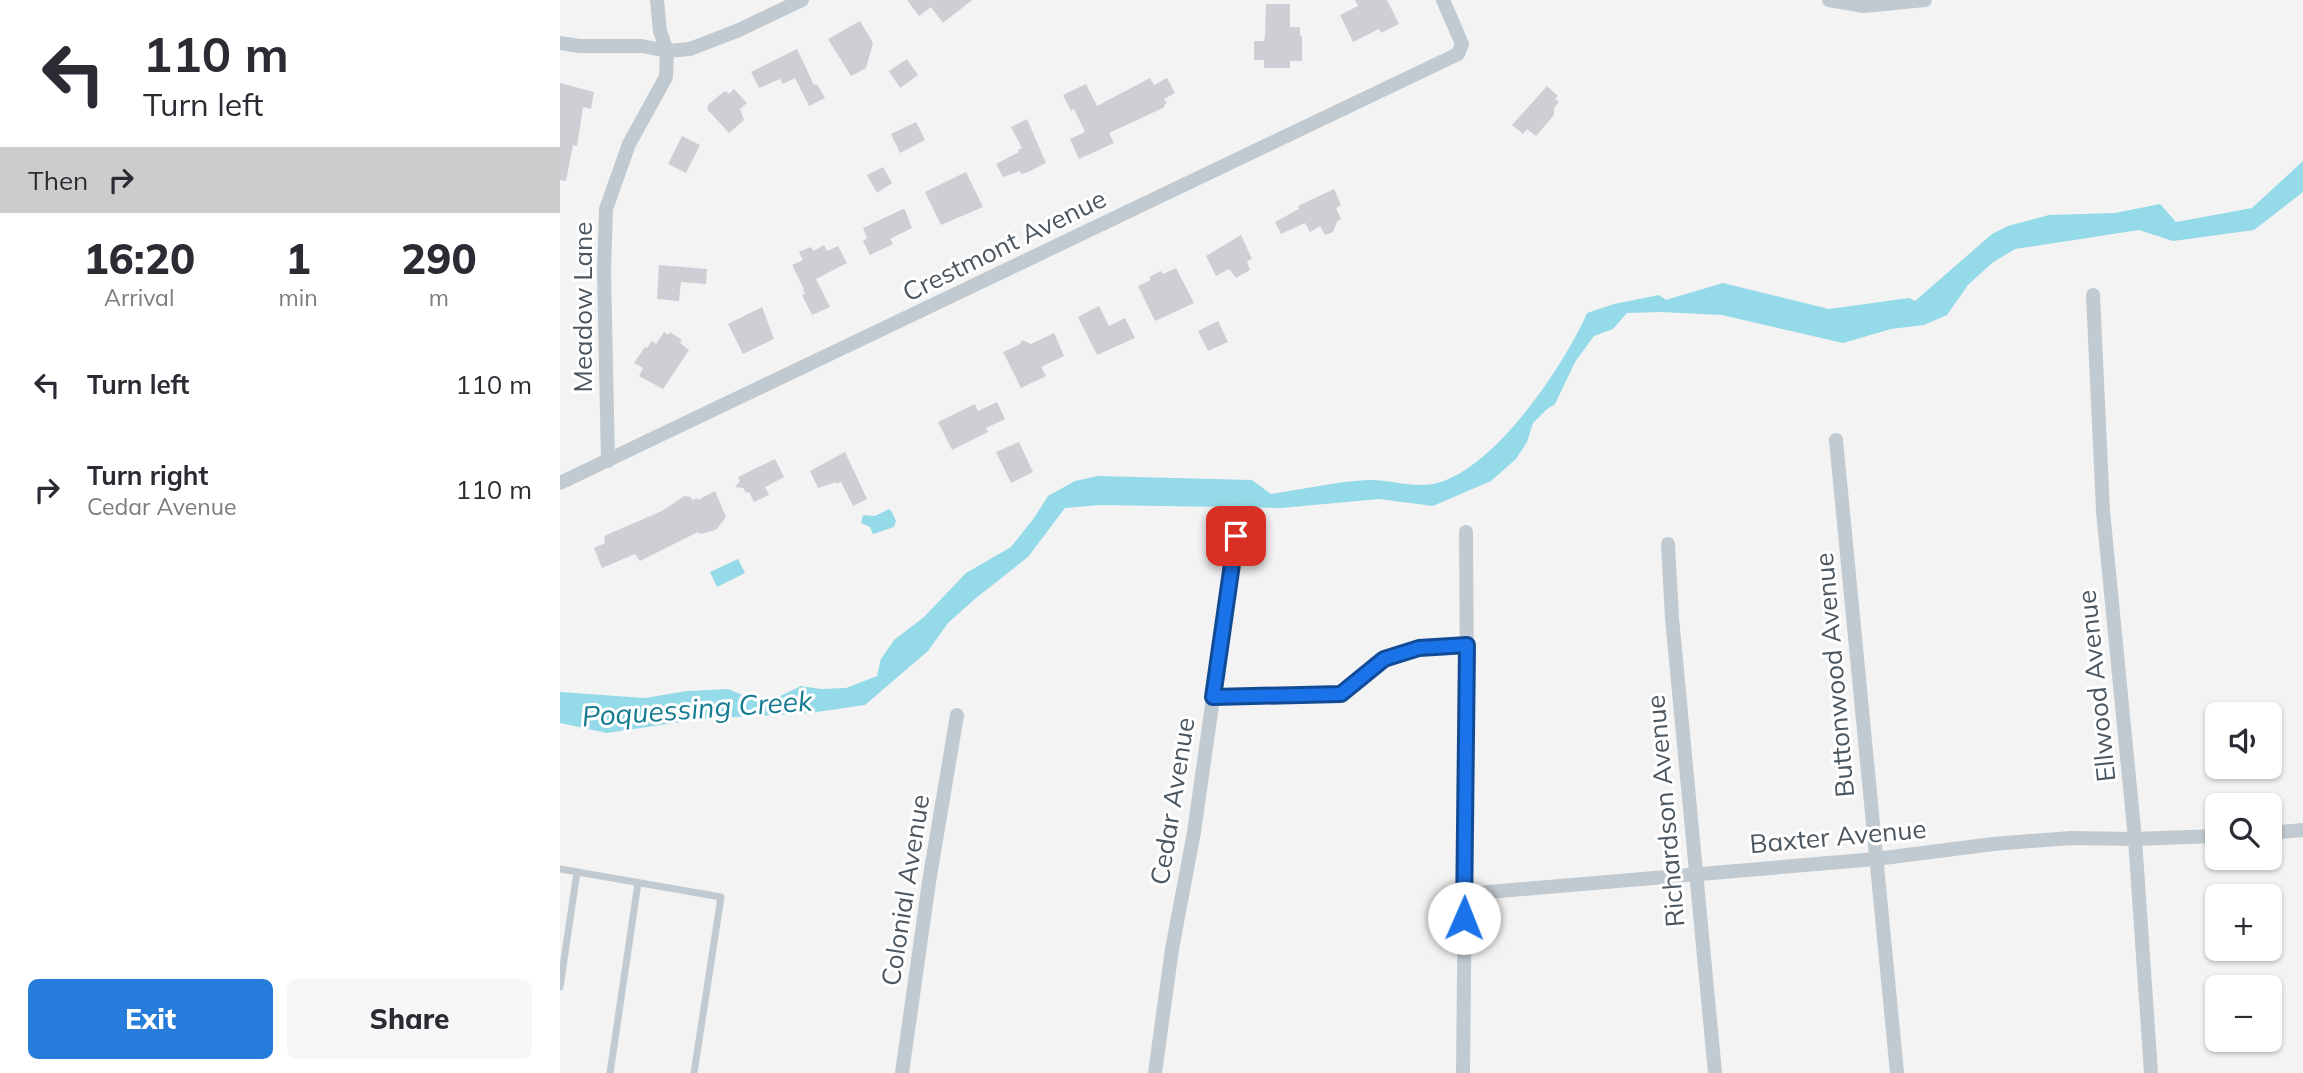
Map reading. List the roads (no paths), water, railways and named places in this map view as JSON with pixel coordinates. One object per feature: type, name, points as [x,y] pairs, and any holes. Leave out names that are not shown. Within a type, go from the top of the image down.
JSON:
[{"type":"street","name":"Meadow Lane","points":[[608,461],[604,271],[606,209],[629,144],[666,77],[667,51],[660,31],[657,0]]},
{"type":"street","points":[[560,43],[579,46],[642,46],[667,51],[690,49],[739,30],[802,0]]},
{"type":"street","name":"Crestmont Avenue","points":[[560,483],[1458,54],[1462,44],[1443,0]]},
{"type":"street","points":[[1829,0],[1864,6],[1925,0]]},
{"type":"street","name":"Ellwood Avenue","points":[[2093,295],[2103,511],[2135,839],[2151,1073]]},
{"type":"street","name":"Buttonwood Avenue","points":[[1836,440],[1897,1073]]},
{"type":"street","points":[[1463,1073],[1466,532]]},
{"type":"street","name":"Cedar Avenue","points":[[1155,1073],[1236,536]]},
{"type":"street","name":"Richardson Avenue","points":[[1668,544],[1672,618],[1715,1073]]},
{"type":"street","name":"Colonial Avenue","points":[[902,1073],[929,882],[957,715]]},
{"type":"street","points":[[2282,832],[2303,830]]},
{"type":"street","name":"Baxter Avenue","points":[[1465,894],[1876,859],[1993,844],[2071,838],[2135,839],[2205,836]]},
{"type":"lane","points":[[1213,697],[1341,694],[1384,659],[1419,648],[1467,645]]},
{"type":"lane","points":[[560,869],[721,897],[694,1073]]},
{"type":"lane","points":[[560,987],[578,872]]},
{"type":"lane","points":[[610,1073],[638,883]]},
{"type":"water","name":"Poquessing Creek","points":[[2303,161],[2303,192],[2254,230],[2173,241],[2139,230],[2015,249],[1992,263],[1968,285],[1947,315],[1924,325],[1891,329],[1843,343],[1722,315],[1627,313],[1613,329],[1594,336],[1575,362],[1555,404],[1533,423],[1527,442],[1516,459],[1491,481],[1433,506],[1379,499],[1281,508],[1100,505],[1065,508],[1028,557],[948,623],[928,651],[865,705],[810,713],[701,719],[607,733],[560,723],[560,692],[645,698],[687,691],[728,689],[755,700],[776,698],[801,686],[821,689],[846,688],[877,676],[881,659],[894,640],[924,617],[966,573],[1011,547],[1048,496],[1075,481],[1098,476],[1252,480],[1271,494],[1367,480],[1420,485],[1437,483],[1459,474],[1482,458],[1504,437],[1545,386],[1587,313],[1614,304],[1659,295],[1666,300],[1723,283],[1829,309],[1909,298],[1915,301],[1992,234],[2008,226],[2049,215],[2115,213],[2160,204],[2176,222],[2252,208]]},
{"type":"water","points":[[889,509],[896,521],[894,527],[873,534],[870,527],[861,523],[863,515],[875,516]]},
{"type":"water","points":[[738,559],[745,573],[717,587],[710,572]]}]
